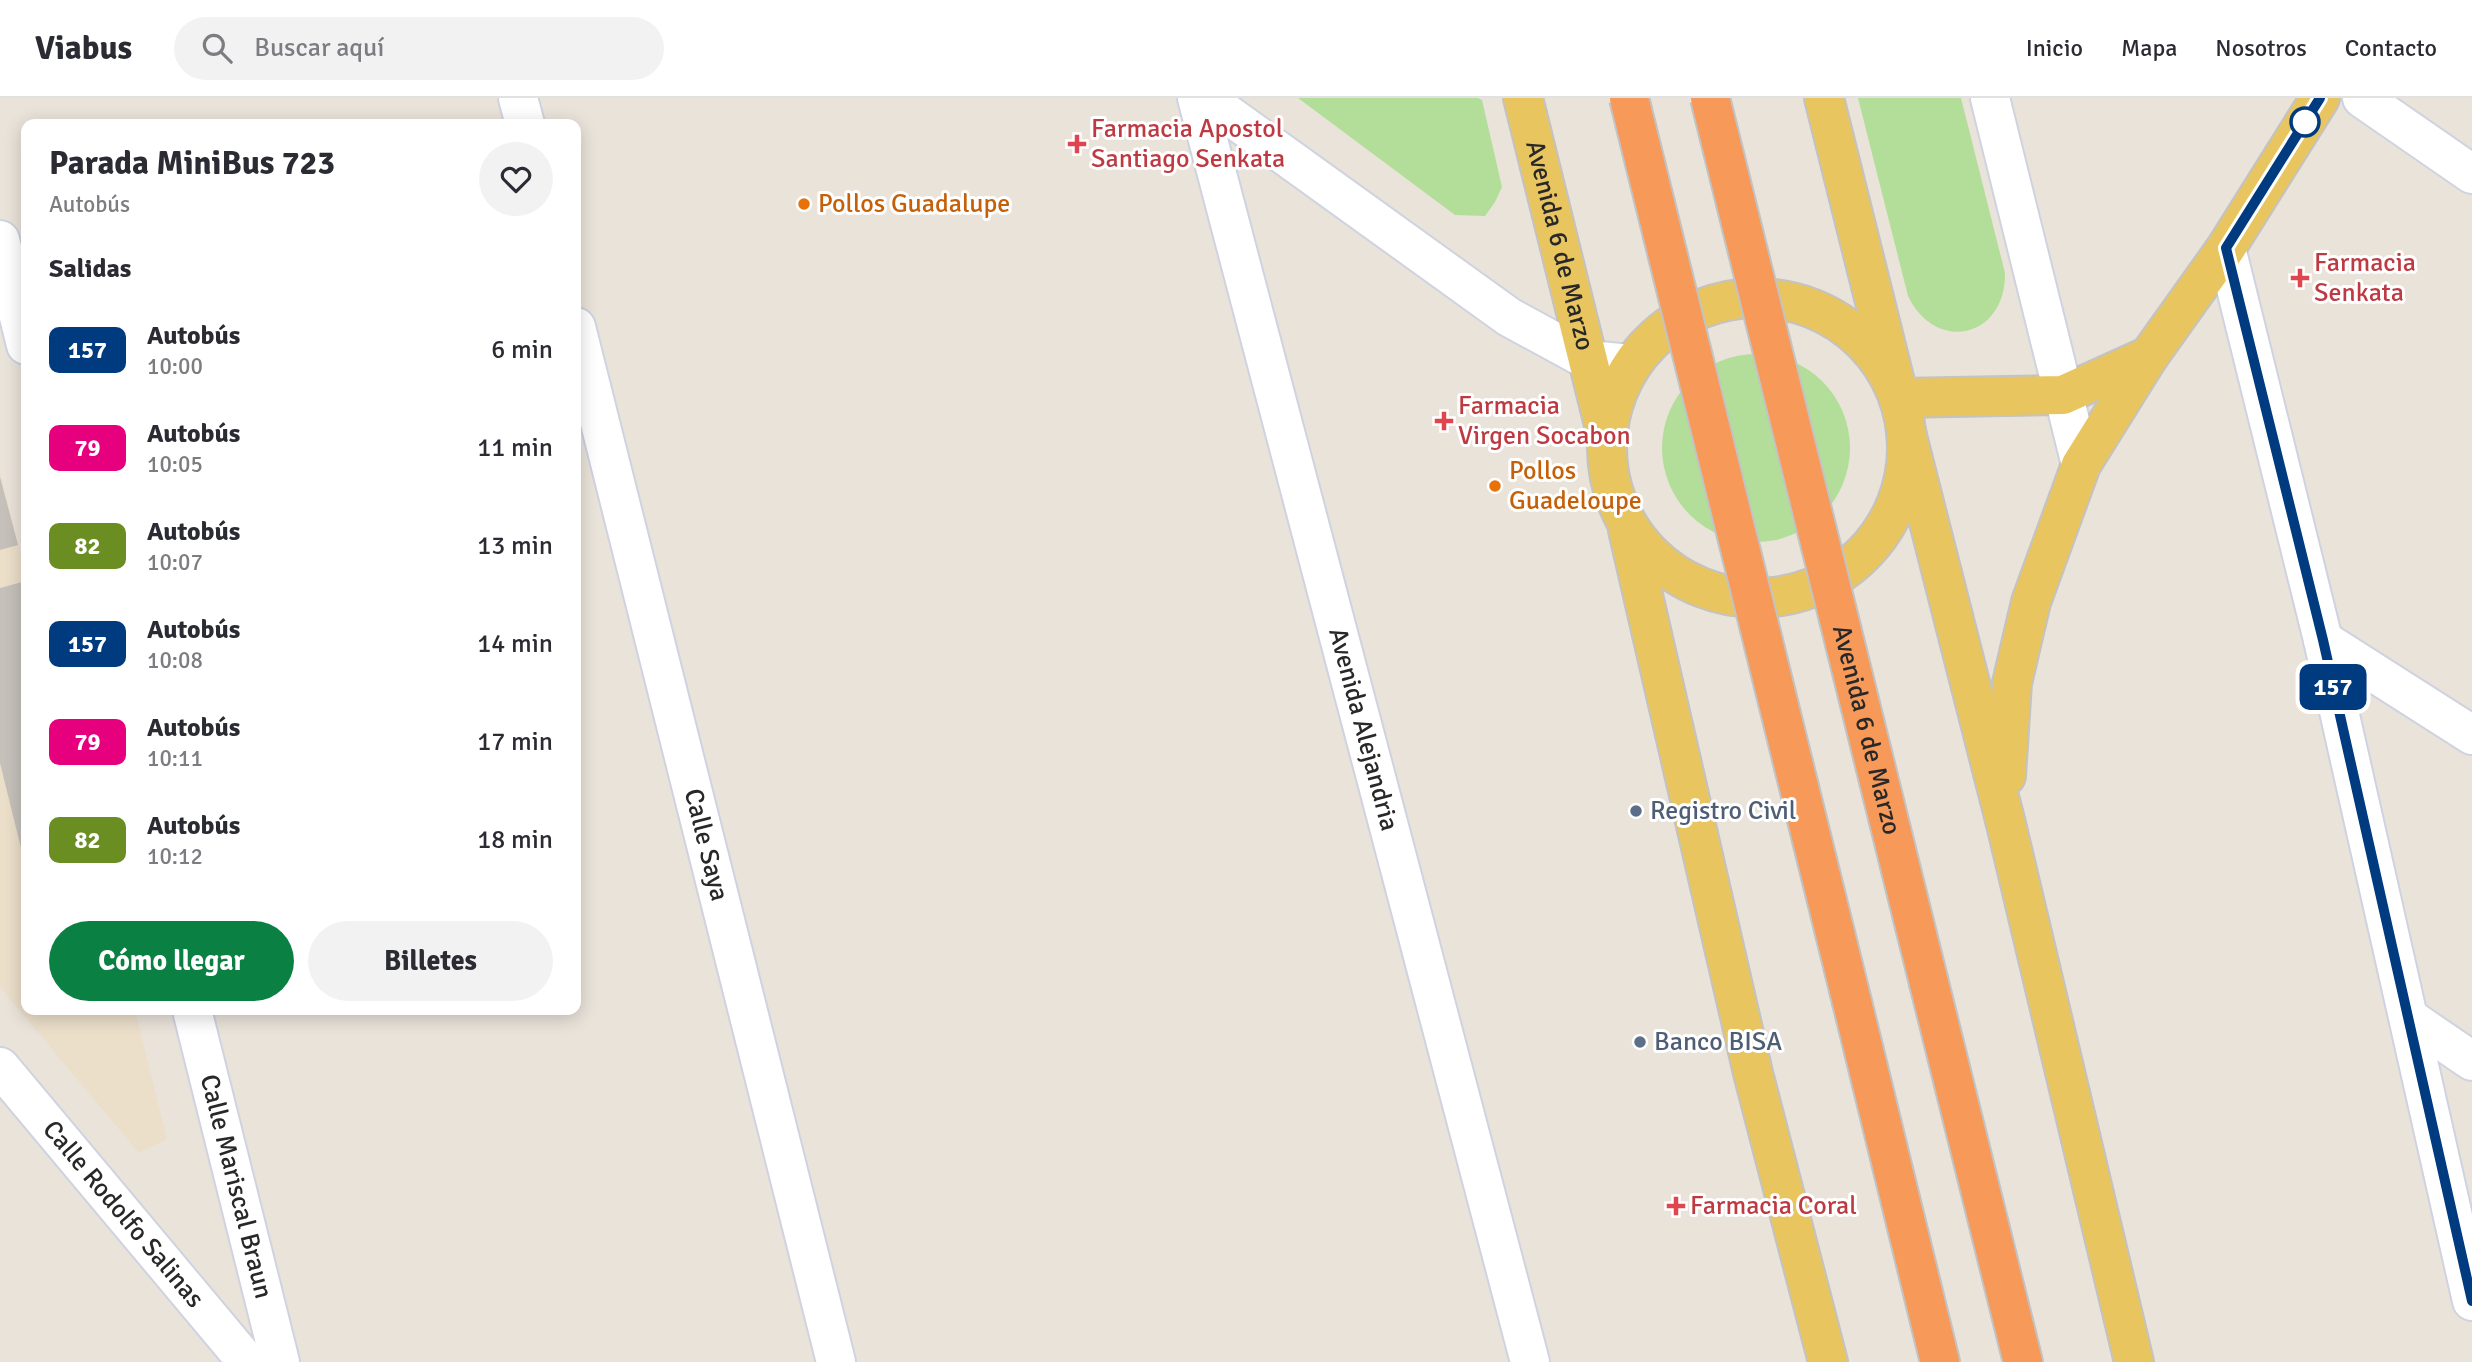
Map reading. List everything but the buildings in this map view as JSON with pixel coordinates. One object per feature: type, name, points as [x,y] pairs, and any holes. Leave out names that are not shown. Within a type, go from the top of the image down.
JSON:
[{"type":"highway","points":[[1629,98],[1940,1362]]},
{"type":"highway","name":"Avenida 6 de Marzo","points":[[1710,98],[2023,1362]]},
{"type":"main road","name":"Avenida 6 de Marzo","points":[[1523,98],[1627,525]]},
{"type":"main road","points":[[1824,98],[2006,824],[2134,1362]]},
{"type":"main road","points":[[2006,824],[2005,755],[2012,683],[2031,602],[2081,465],[2149,356],[2226,248],[2320,98]]},
{"type":"main road","points":[[1607,436],[1611,403],[1631,364],[1654,335],[1686,314],[1722,300],[1760,297],[1800,304],[1835,319],[1862,341],[1884,367],[1902,415],[1906,467],[1898,500],[1881,531],[1859,559],[1829,580],[1796,593],[1761,600],[1724,596],[1693,585],[1661,563],[1641,545],[1627,525]]},
{"type":"main road","points":[[1902,415],[2063,395],[2149,356]]},
{"type":"main road","points":[[1627,525],[1753,1073],[1828,1362]]},
{"type":"street","points":[[518,98],[524,119]]},
{"type":"street","name":"Avenida Alejandria","points":[[1197,98],[1530,1362]]},
{"type":"street","points":[[1205,98],[1509,317],[1588,360],[1631,364]]},
{"type":"street","points":[[1990,98],[2081,465]]},
{"type":"street","points":[[2362,98],[2472,174]]},
{"type":"street","points":[[0,240],[21,325]]},
{"type":"street","points":[[2226,248],[2323,640],[2472,1301]]},
{"type":"street","name":"Calle Saya","points":[[581,347],[836,1362]]},
{"type":"street","points":[[2323,640],[2472,735]]},
{"type":"street","name":"Calle Mariscal Braun","points":[[193,1015],[280,1362]]},
{"type":"street","points":[[2409,1018],[2472,1061]]},
{"type":"street","name":"Calle Rodolfo Salinas","points":[[0,1067],[247,1362]]},
{"type":"shaded area","points":[[0,471],[21,556],[21,1012],[0,987]]},
{"type":"shaded area","points":[[23,1015],[136,1015],[167,1139],[139,1153]]},
{"type":"green space","points":[[1298,98],[1482,100],[1502,187],[1495,202],[1485,216],[1455,215]]},
{"type":"green space","points":[[1858,98],[1961,98],[2005,273],[2002,295],[1994,312],[1982,324],[1967,331],[1951,331],[1935,326],[1920,314],[1908,296]]},
{"type":"green space","points":[[1756,354],[1792,361],[1822,382],[1843,412],[1850,448],[1843,484],[1822,514],[1792,535],[1756,542],[1720,535],[1690,514],[1669,484],[1662,448],[1669,412],[1690,382],[1720,361]]},
{"type":"bus line","name":"157","points":[[2320,98],[2226,248],[2323,640],[2472,1301]]},
{"type":"place","name":"Farmacia Apostol Santiago Senkata","points":[[1077,144]]},
{"type":"place","name":"Pollos Guadalupe","points":[[804,204]]},
{"type":"place","name":"Farmacia Senkata","points":[[2300,278]]},
{"type":"place","name":"Farmacia Virgen Socabon","points":[[1444,421]]},
{"type":"place","name":"Pollos Guadeloupe","points":[[1495,486]]},
{"type":"place","name":"Registro Civil","points":[[1636,811]]},
{"type":"place","name":"Banco BISA","points":[[1640,1042]]},
{"type":"place","name":"Farmacia Coral","points":[[1676,1206]]}]
